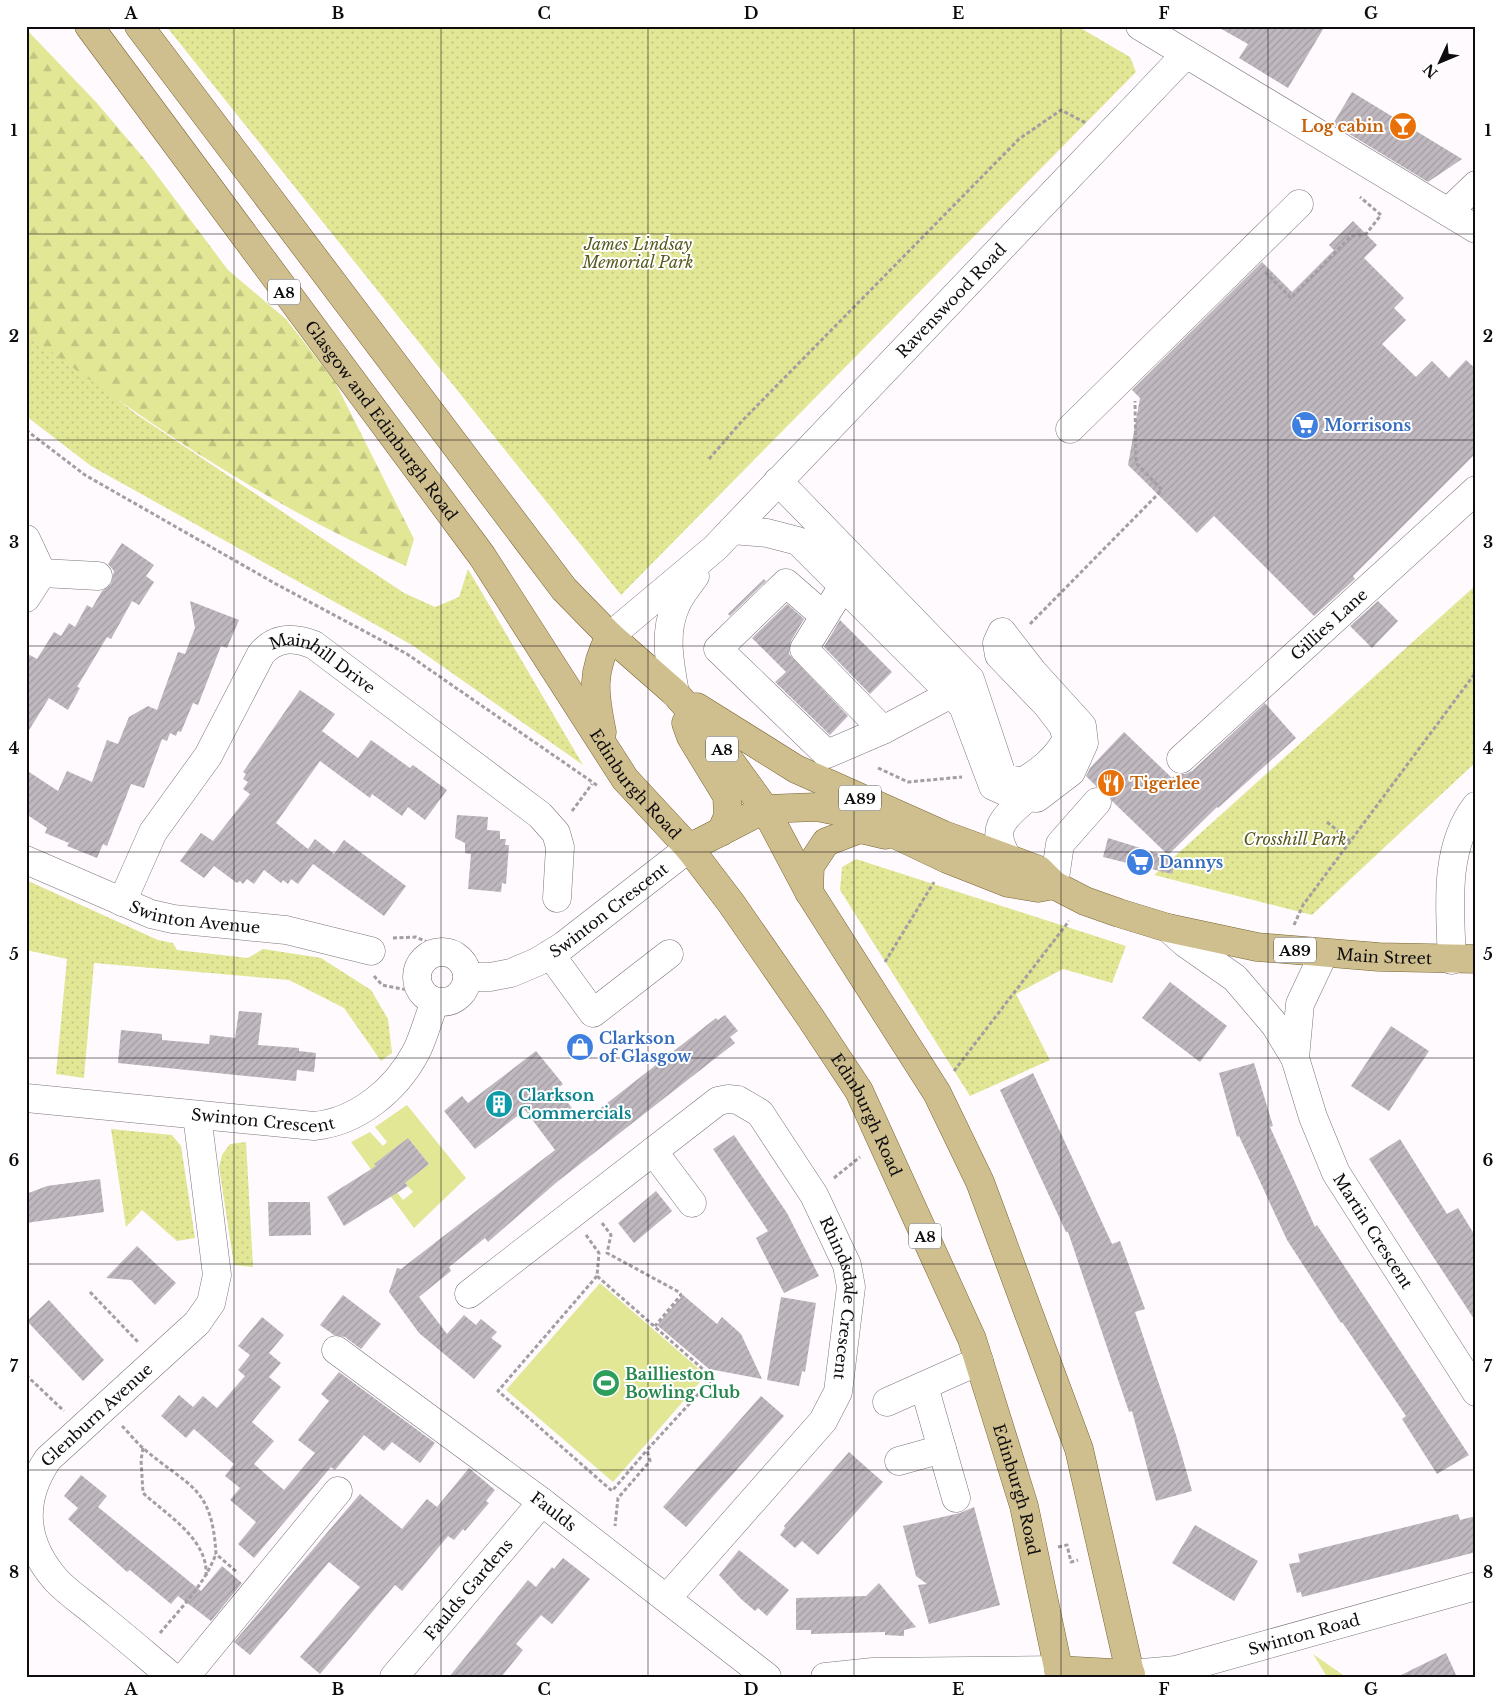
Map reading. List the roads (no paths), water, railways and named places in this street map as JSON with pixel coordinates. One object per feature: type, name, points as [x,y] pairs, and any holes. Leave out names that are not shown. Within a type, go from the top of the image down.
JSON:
[{"type":"main road","name":"Glasgow and Edinburgh Road","points":[[88,26],[482,556],[528,626]]},
{"type":"main road","name":"A8","points":[[139,26],[564,589],[610,636],[675,693],[709,732],[765,809],[809,892],[937,1093],[980,1182],[1079,1449],[1131,1676]]},
{"type":"main road","name":"Edinburgh Road","points":[[528,626],[625,779],[689,848],[810,1017],[859,1091],[972,1339],[1024,1506],[1059,1673]]},
{"type":"main road","name":"A8","points":[[605,748],[595,698],[595,675],[600,655],[610,636]]},
{"type":"main road","points":[[675,693],[691,737],[727,796],[728,816],[721,832]]},
{"type":"main road","name":"A89","points":[[675,693],[796,769],[944,835],[1039,870],[1054,885]]},
{"type":"main road","name":"A89","points":[[765,809],[817,807],[835,809],[852,814],[947,859],[1008,882],[1038,888],[1054,885]]},
{"type":"main road","points":[[689,848],[765,809]]},
{"type":"main road","points":[[809,892],[810,866],[826,842],[860,829],[906,839]]},
{"type":"main road","name":"Main Street","points":[[1054,885],[1085,901],[1168,928],[1257,947],[1324,953],[1464,959]]},
{"type":"main road","points":[[1059,1673],[1131,1676]]},
{"type":"street","points":[[1140,26],[1476,229]]},
{"type":"street","name":"Ravenswood Road","points":[[610,636],[723,539],[1186,54]]},
{"type":"street","points":[[1448,212],[1476,185]]},
{"type":"street","points":[[1070,429],[1299,204]]},
{"type":"street","points":[[723,539],[767,533],[798,541],[963,706],[993,786],[1014,795],[1037,798],[1071,772],[1084,743],[1082,726],[1033,672],[1002,632],[997,643],[999,655],[1047,705],[1063,726],[1067,740],[1060,752],[1042,770],[1022,782],[1003,778],[970,679],[778,481]]},
{"type":"street","name":"Gillies Lane","points":[[1181,758],[1476,490]]},
{"type":"street","points":[[26,539],[42,572]]},
{"type":"street","name":"Ravenswood Road","points":[[675,693],[668,647],[670,624],[676,604],[723,539]]},
{"type":"street","points":[[42,572],[98,576]]},
{"type":"street","points":[[26,598],[42,572]]},
{"type":"street","points":[[824,616],[786,582],[718,649],[827,754],[883,730],[951,694]]},
{"type":"street","points":[[843,586],[804,649],[883,730]]},
{"type":"street","points":[[902,609],[908,633],[950,675],[951,694]]},
{"type":"street","name":"Mainhill Drive","points":[[122,902],[153,832],[208,756],[261,654],[272,644],[286,638],[301,640],[314,645],[540,815],[556,834],[560,847],[558,898]]},
{"type":"street","points":[[1008,858],[1000,847],[998,833],[1004,819],[1028,797]]},
{"type":"street","points":[[1054,885],[1060,844],[1097,802]]},
{"type":"street","points":[[1464,959],[1449,886],[1461,828],[1474,811]]},
{"type":"street","name":"Swinton Crescent","points":[[26,1098],[314,1126],[332,1124],[353,1115],[399,1079],[417,1051],[428,997],[417,977],[422,962],[436,953],[453,954],[464,964],[468,977],[490,977],[511,973],[563,946],[689,848]]},
{"type":"street","name":"Swinton Avenue","points":[[26,860],[122,902],[173,919],[286,930],[371,951]]},
{"type":"street","name":"Martin Crescent","points":[[1168,928],[1185,943],[1235,978],[1275,1025],[1295,1058],[1313,1117],[1336,1173],[1476,1392]]},
{"type":"street","name":"Martin Crescent","points":[[1295,1058],[1300,1004],[1324,953]]},
{"type":"street","points":[[550,954],[593,1013],[669,954]]},
{"type":"street","points":[[428,997],[442,1003],[457,998],[463,992],[468,977]]},
{"type":"street","name":"Rhindsdale Crescent","points":[[469,1294],[718,1101],[738,1100],[760,1113],[814,1195],[850,1275],[850,1299],[838,1392],[823,1421],[667,1598]]},
{"type":"street","name":"Glenburn Avenue","points":[[172,1677],[57,1581],[39,1557],[31,1540],[28,1525],[29,1508],[36,1477],[48,1459],[156,1361],[204,1314],[211,1303],[217,1275],[197,1115]]},
{"type":"street","points":[[653,1151],[692,1203]]},
{"type":"street","name":"Faulds","points":[[336,1350],[542,1502],[767,1677]]},
{"type":"street","points":[[886,1402],[979,1361]]},
{"type":"street","points":[[924,1386],[956,1498]]},
{"type":"street","points":[[899,1461],[942,1449]]},
{"type":"street","points":[[185,1677],[338,1491]]},
{"type":"street","name":"Faulds Gardens","points":[[394,1677],[542,1502]]},
{"type":"street","name":"Swinton Road","points":[[1131,1676],[1176,1670],[1474,1589]]},
{"type":"street","points":[[825,1677],[874,1672],[1059,1673]]},
{"type":"place","name":"Log cabin","points":[[1403,126]]},
{"type":"place","name":"Morrisons","points":[[1305,425]]},
{"type":"place","name":"Tigerlee","points":[[1111,783]]},
{"type":"place","name":"Dannys","points":[[1140,862]]},
{"type":"place","name":"Clarkson of Glasgow","points":[[580,1047]]},
{"type":"place","name":"Clarkson Commercials","points":[[499,1104]]},
{"type":"place","name":"Baillieston Bowling Club","points":[[606,1383]]},
{"type":"park label","name":"James Lindsay Memorial Park","points":[[638,253]]},
{"type":"park label","name":"Crosshill Park","points":[[1295,839]]}]
